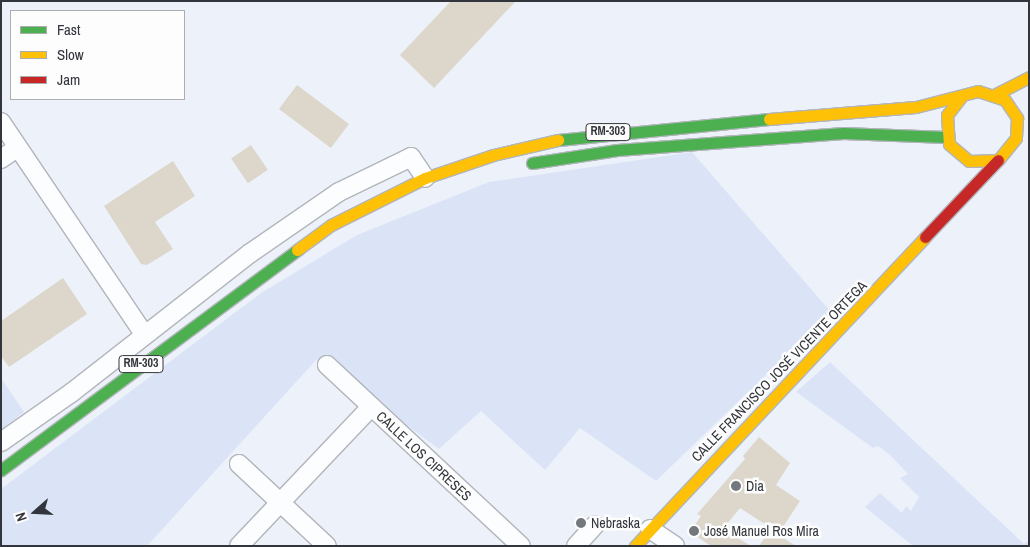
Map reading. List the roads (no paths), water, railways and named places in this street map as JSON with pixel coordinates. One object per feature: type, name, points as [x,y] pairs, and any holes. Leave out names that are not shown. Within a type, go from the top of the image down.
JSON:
[{"type":"main road","name":"RM-303","points":[[1,470],[282,260],[354,211],[425,178],[500,153],[579,135],[916,107],[961,97],[978,91],[996,94],[1029,77]]},
{"type":"main road","points":[[996,94],[1012,108],[1018,129]]},
{"type":"main road","points":[[945,218],[962,178],[960,157],[946,137],[947,115],[961,97]]},
{"type":"main road","points":[[960,157],[978,164],[998,160],[1012,147],[1018,129],[1029,120]]},
{"type":"main road","name":"RM-303","points":[[521,165],[617,150],[816,135],[901,132],[946,137]]},
{"type":"main road","name":"CALLE FRANCISCO JOSÉ VICENTE ORTEGA","points":[[635,546],[998,160]]},
{"type":"main road","name":"RM-303","points":[[282,260],[414,199]]},
{"type":"street","points":[[1,122],[144,334]]},
{"type":"street","points":[[1,159],[17,148]]},
{"type":"street","points":[[1,442],[249,254],[339,192],[411,157],[425,178]]},
{"type":"street","name":"CALLE LOS CIPRESES","points":[[327,365],[521,546]]},
{"type":"street","points":[[239,546],[371,407]]},
{"type":"street","points":[[239,464],[327,546]]},
{"type":"street","points":[[576,546],[595,525]]},
{"type":"street","points":[[650,529],[675,546]]},
{"type":"place","name":"Dia","points":[[736,486]]},
{"type":"place","name":"Nebraska","points":[[581,523]]},
{"type":"place","name":"José Manuel Ros Mira","points":[[694,531]]}]
